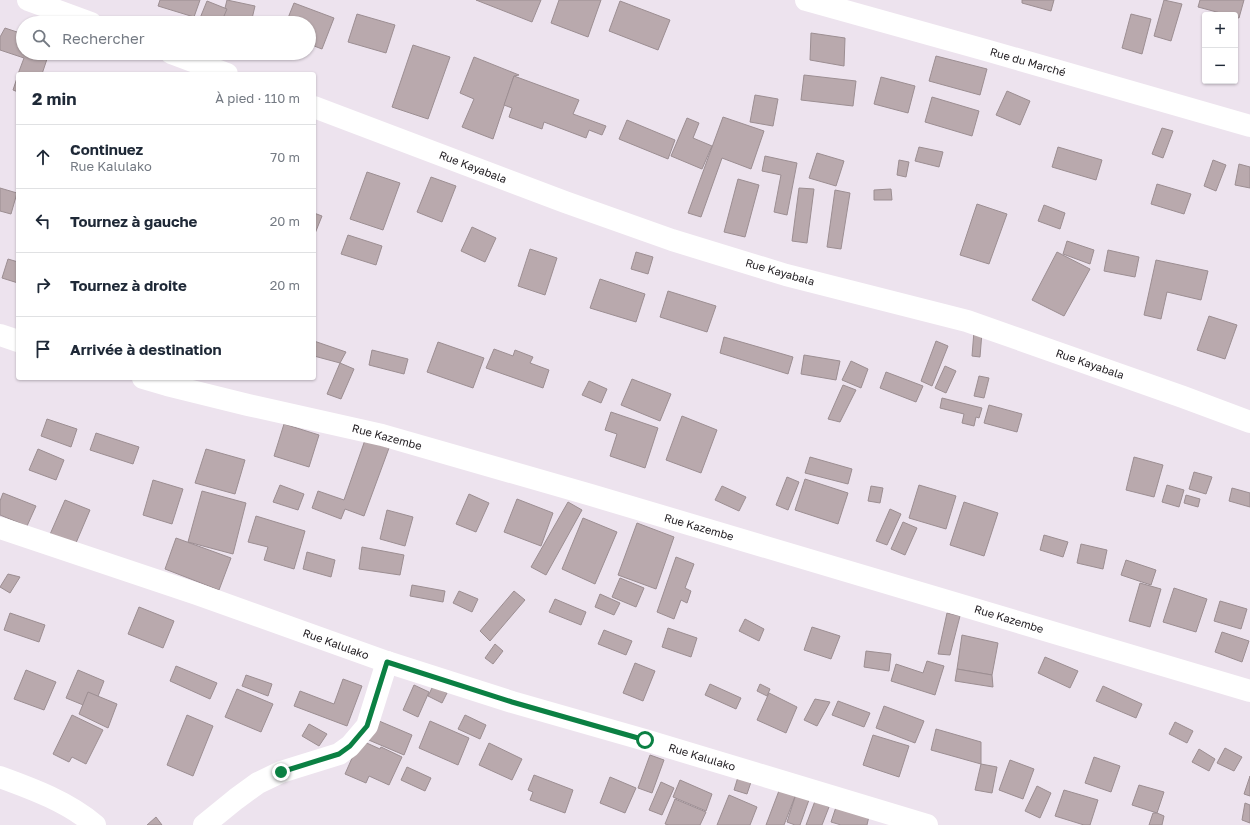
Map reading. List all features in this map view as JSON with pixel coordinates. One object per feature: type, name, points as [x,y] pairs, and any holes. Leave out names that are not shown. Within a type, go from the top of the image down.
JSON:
[{"type":"street","points":[[28,0],[72,16]]},
{"type":"street","name":"Rue du Marché","points":[[806,0],[1250,126]]},
{"type":"street","points":[[190,60],[222,72]]},
{"type":"street","name":"Rue Kayabala","points":[[316,108],[565,202],[672,240],[786,274],[967,321],[1183,396],[1250,422]]},
{"type":"street","points":[[0,335],[16,340]]},
{"type":"street","name":"Rue Kazembe","points":[[150,380],[248,405],[382,435],[598,497],[1250,691]]},
{"type":"street","name":"Rue Kalulako","points":[[0,528],[197,594],[387,662],[512,702],[653,742],[927,825]]},
{"type":"street","points":[[204,825],[258,783],[281,772],[339,754],[350,746],[367,726],[387,662]]},
{"type":"street","points":[[0,777],[65,805],[87,818],[95,825]]},
{"type":"building","points":[[160,0],[200,0],[194,16],[158,6]]},
{"type":"building","points":[[227,0],[255,6],[253,16],[223,16]]},
{"type":"building","points":[[476,0],[541,0],[532,22]]},
{"type":"building","points":[[559,0],[601,0],[588,37],[551,23]]},
{"type":"building","points":[[1022,0],[1054,0],[1051,11],[1022,3]]},
{"type":"building","points":[[1164,0],[1182,4],[1171,41],[1154,36]]},
{"type":"building","points":[[1200,0],[1244,0],[1239,18],[1238,12],[1217,12],[1198,7]]},
{"type":"building","points":[[207,1],[227,9],[224,16],[201,16]]},
{"type":"building","points":[[620,1],[670,20],[658,50],[609,31]]},
{"type":"building","points":[[294,3],[334,18],[322,49],[316,47],[316,16],[289,16]]},
{"type":"building","points":[[357,14],[395,25],[386,53],[348,42]]},
{"type":"building","points":[[1131,14],[1151,19],[1142,54],[1122,48]]},
{"type":"building","points":[[5,28],[16,32],[16,55],[0,50],[0,37]]},
{"type":"building","points":[[811,33],[845,38],[844,66],[810,60]]},
{"type":"building","points":[[413,45],[450,57],[428,119],[392,107]]},
{"type":"building","points":[[936,56],[987,69],[980,95],[929,81]]},
{"type":"building","points":[[474,57],[519,75],[514,76],[493,139],[462,127],[474,99],[460,93]]},
{"type":"building","points":[[23,60],[47,60],[43,72],[19,72]]},
{"type":"building","points":[[804,75],[856,81],[853,106],[801,100]]},
{"type":"building","points":[[514,76],[579,100],[573,114],[606,126],[602,135],[589,130],[586,138],[544,122],[542,129],[509,117],[512,108],[504,105]]},
{"type":"building","points":[[881,77],[915,86],[908,113],[874,104]]},
{"type":"building","points":[[16,81],[16,91],[13,90]]},
{"type":"building","points":[[1007,91],[1030,101],[1020,125],[996,115]]},
{"type":"building","points":[[755,95],[778,99],[773,126],[750,122]]},
{"type":"building","points":[[932,97],[979,111],[972,136],[925,122]]},
{"type":"building","points":[[723,117],[764,131],[751,169],[722,158],[701,217],[688,213]]},
{"type":"building","points":[[687,118],[699,123],[693,138],[712,146],[702,169],[671,156]]},
{"type":"building","points":[[627,120],[675,140],[668,159],[619,139]]},
{"type":"building","points":[[1162,128],[1173,131],[1163,158],[1152,154]]},
{"type":"building","points":[[919,147],[943,152],[939,167],[915,161]]},
{"type":"building","points":[[1058,147],[1102,160],[1096,180],[1052,167]]},
{"type":"building","points":[[817,153],[844,161],[836,186],[809,178]]},
{"type":"building","points":[[765,156],[797,163],[787,215],[774,212],[781,175],[762,171]]},
{"type":"building","points":[[899,160],[909,162],[906,177],[897,175]]},
{"type":"building","points":[[1213,160],[1226,165],[1216,191],[1204,186]]},
{"type":"building","points":[[1239,164],[1250,167],[1250,188],[1235,185]]},
{"type":"building","points":[[367,172],[400,183],[383,230],[350,219]]},
{"type":"building","points":[[431,177],[456,186],[442,222],[417,212]]},
{"type":"building","points":[[738,179],[759,185],[745,237],[724,232]]},
{"type":"building","points":[[1157,184],[1191,194],[1184,214],[1151,204]]},
{"type":"building","points":[[0,188],[16,193],[11,214],[0,211]]},
{"type":"building","points":[[799,188],[814,189],[807,243],[792,241]]},
{"type":"building","points":[[891,189],[892,200],[874,200],[874,190]]},
{"type":"building","points":[[835,190],[850,193],[841,249],[827,247]]},
{"type":"building","points":[[977,204],[1007,214],[989,264],[960,255]]},
{"type":"building","points":[[1044,205],[1065,213],[1060,229],[1038,221]]},
{"type":"building","points":[[316,214],[322,216],[316,231]]},
{"type":"building","points":[[472,227],[496,238],[485,262],[461,251]]},
{"type":"building","points":[[348,235],[382,246],[376,265],[341,254]]},
{"type":"building","points":[[1067,241],[1094,250],[1090,264],[1063,254]]},
{"type":"building","points":[[530,249],[557,258],[545,295],[518,286]]},
{"type":"building","points":[[1108,250],[1139,257],[1135,277],[1104,271]]},
{"type":"building","points":[[636,252],[653,257],[648,274],[631,269]]},
{"type":"building","points":[[1057,252],[1090,269],[1064,316],[1032,300]]},
{"type":"building","points":[[8,259],[16,261],[16,282],[2,278]]},
{"type":"building","points":[[1156,260],[1208,271],[1201,300],[1167,292],[1161,319],[1144,315]]},
{"type":"building","points":[[600,279],[645,294],[636,322],[590,308]]},
{"type":"building","points":[[668,291],[716,306],[707,332],[660,317]]},
{"type":"building","points":[[1209,316],[1237,325],[1225,359],[1197,350]]},
{"type":"building","points":[[974,331],[982,332],[980,357],[972,356]]},
{"type":"building","points":[[724,337],[793,357],[788,374],[720,353]]},
{"type":"building","points":[[936,341],[948,346],[932,386],[921,381]]},
{"type":"building","points":[[316,342],[346,352],[340,363],[316,357]]},
{"type":"building","points":[[438,342],[484,358],[473,388],[427,372]]},
{"type":"building","points":[[494,349],[513,356],[515,350],[533,357],[530,363],[549,370],[543,388],[486,368]]},
{"type":"building","points":[[372,350],[408,359],[404,374],[369,365]]},
{"type":"building","points":[[804,355],[840,361],[836,380],[801,374]]},
{"type":"building","points":[[851,361],[868,369],[861,388],[842,380]]},
{"type":"building","points":[[340,363],[354,369],[341,399],[327,394]]},
{"type":"building","points":[[945,366],[956,371],[946,393],[935,388]]},
{"type":"building","points":[[886,372],[923,386],[916,402],[880,388]]},
{"type":"building","points":[[979,376],[989,378],[984,398],[974,396]]},
{"type":"building","points":[[632,379],[671,394],[660,421],[621,405]]},
{"type":"building","points":[[589,381],[607,389],[601,403],[582,395]]},
{"type":"building","points":[[843,385],[856,390],[840,422],[828,419]]},
{"type":"building","points":[[942,398],[982,408],[979,418],[976,417],[974,426],[962,423],[964,414],[940,408]]},
{"type":"building","points":[[989,405],[1022,414],[1017,432],[984,423]]},
{"type":"building","points":[[611,412],[658,428],[645,468],[610,456],[617,434],[605,430]]},
{"type":"building","points":[[682,416],[717,430],[701,473],[666,460]]},
{"type":"building","points":[[47,419],[77,429],[71,447],[41,436]]},
{"type":"building","points":[[284,424],[319,435],[309,467],[274,456]]},
{"type":"building","points":[[96,433],[139,447],[133,464],[90,450]]},
{"type":"building","points":[[365,440],[389,448],[364,516],[345,509],[341,519],[312,508],[318,491],[344,500]]},
{"type":"building","points":[[38,449],[64,460],[56,480],[29,470]]},
{"type":"building","points":[[206,449],[245,460],[235,494],[195,483]]},
{"type":"building","points":[[810,457],[852,469],[848,484],[805,473]]},
{"type":"building","points":[[1134,457],[1163,465],[1154,497],[1126,490]]},
{"type":"building","points":[[1194,472],[1212,477],[1206,494],[1189,489]]},
{"type":"building","points":[[787,477],[799,482],[788,510],[776,505]]},
{"type":"building","points":[[805,479],[848,493],[838,524],[795,510]]},
{"type":"building","points":[[153,480],[183,489],[172,524],[143,515]]},
{"type":"building","points":[[280,485],[304,494],[298,510],[273,502]]},
{"type":"building","points":[[919,485],[956,496],[946,529],[909,518]]},
{"type":"building","points":[[1167,485],[1184,490],[1179,507],[1162,502]]},
{"type":"building","points":[[722,486],[746,497],[739,511],[715,500]]},
{"type":"building","points":[[871,486],[883,488],[880,503],[868,501]]},
{"type":"building","points":[[1232,488],[1250,493],[1250,507],[1229,501]]},
{"type":"building","points":[[202,491],[246,503],[233,554],[188,542]]},
{"type":"building","points":[[3,493],[36,506],[27,526],[0,515],[0,501]]},
{"type":"building","points":[[469,494],[489,503],[476,532],[456,524]]},
{"type":"building","points":[[1186,495],[1200,499],[1198,507],[1184,503]]},
{"type":"building","points":[[517,499],[553,513],[541,546],[504,532]]},
{"type":"building","points":[[65,500],[90,510],[73,550],[48,539]]},
{"type":"building","points":[[568,502],[582,510],[546,575],[531,567]]},
{"type":"building","points":[[964,502],[998,513],[984,556],[950,545]]},
{"type":"building","points":[[890,509],[901,514],[887,545],[876,541]]},
{"type":"building","points":[[387,510],[413,517],[405,546],[380,539]]},
{"type":"building","points":[[256,516],[305,531],[294,569],[264,560],[268,547],[248,542]]},
{"type":"building","points":[[583,518],[617,532],[595,584],[562,569]]},
{"type":"building","points":[[903,522],[917,528],[905,555],[891,549]]},
{"type":"building","points":[[637,523],[674,537],[656,589],[618,575]]},
{"type":"building","points":[[1044,535],[1068,542],[1063,557],[1040,550]]},
{"type":"building","points":[[176,538],[231,558],[219,590],[165,569]]},
{"type":"building","points":[[1081,544],[1107,550],[1103,569],[1077,563]]},
{"type":"building","points":[[362,547],[404,555],[400,575],[359,569]]},
{"type":"building","points":[[307,552],[335,560],[331,577],[303,569]]},
{"type":"building","points":[[676,557],[694,564],[685,588],[691,591],[687,603],[681,600],[674,619],[657,612]]},
{"type":"building","points":[[1126,560],[1156,570],[1151,585],[1121,575]]},
{"type":"building","points":[[8,574],[20,577],[10,593],[0,587]]},
{"type":"building","points":[[620,578],[644,588],[636,607],[612,597]]},
{"type":"building","points":[[1140,583],[1161,589],[1150,627],[1129,621]]},
{"type":"building","points":[[412,585],[445,591],[443,602],[410,596]]},
{"type":"building","points":[[1174,588],[1207,599],[1196,632],[1163,622]]},
{"type":"building","points":[[459,591],[478,599],[472,612],[453,603]]},
{"type":"building","points":[[514,591],[525,600],[490,641],[480,631]]},
{"type":"building","points":[[600,594],[620,603],[614,615],[595,607]]},
{"type":"building","points":[[555,599],[586,612],[581,625],[549,612]]},
{"type":"building","points":[[1220,601],[1247,609],[1241,629],[1214,621]]},
{"type":"building","points":[[139,607],[174,621],[163,648],[128,634]]},
{"type":"building","points":[[10,613],[45,625],[39,642],[4,630]]},
{"type":"building","points":[[947,613],[960,616],[950,655],[938,654]]},
{"type":"building","points":[[745,619],[764,629],[759,641],[739,631]]},
{"type":"building","points":[[812,627],[840,636],[831,659],[804,650]]},
{"type":"building","points":[[668,628],[697,638],[691,657],[662,647]]},
{"type":"building","points":[[604,630],[632,641],[626,655],[598,644]]},
{"type":"building","points":[[1222,632],[1249,641],[1242,662],[1215,652]]},
{"type":"building","points":[[962,635],[998,643],[992,675],[957,669]]},
{"type":"building","points":[[495,644],[503,651],[493,664],[485,658]]},
{"type":"building","points":[[866,651],[891,654],[889,671],[864,667]]},
{"type":"building","points":[[1045,657],[1078,671],[1070,688],[1038,673]]},
{"type":"building","points":[[927,661],[944,666],[935,695],[891,681],[896,664],[923,673]]},
{"type":"building","points":[[635,663],[655,671],[643,701],[623,693]]},
{"type":"building","points":[[176,666],[217,683],[210,699],[170,681]]},
{"type":"building","points":[[957,669],[992,675],[993,687],[955,681]]},
{"type":"building","points":[[26,670],[56,682],[44,710],[14,699]]},
{"type":"building","points":[[78,670],[104,681],[93,709],[66,698]]},
{"type":"building","points":[[246,675],[272,684],[268,696],[242,686]]},
{"type":"building","points":[[343,679],[362,686],[347,726],[294,706],[300,691],[334,704]]},
{"type":"building","points":[[710,684],[741,698],[736,709],[705,695]]},
{"type":"building","points":[[760,684],[770,689],[767,696],[757,691]]},
{"type":"building","points":[[414,685],[429,692],[418,717],[403,710]]},
{"type":"building","points":[[433,686],[447,693],[442,703],[428,696]]},
{"type":"building","points":[[1103,686],[1142,704],[1136,718],[1096,701]]},
{"type":"building","points":[[237,689],[273,704],[261,732],[225,717]]},
{"type":"building","points":[[88,692],[117,704],[108,728],[79,714]]},
{"type":"building","points":[[769,693],[797,707],[786,733],[757,720]]},
{"type":"building","points":[[815,699],[830,702],[817,726],[804,720]]},
{"type":"building","points":[[838,701],[870,713],[864,727],[832,715]]},
{"type":"building","points":[[884,706],[924,721],[915,743],[876,728]]},
{"type":"building","points":[[72,715],[103,730],[86,764],[72,757],[69,762],[53,754]]},
{"type":"building","points":[[187,715],[213,726],[193,776],[167,765]]},
{"type":"building","points":[[465,715],[486,725],[480,739],[458,729]]},
{"type":"building","points":[[372,718],[412,735],[404,755],[364,738]]},
{"type":"building","points":[[430,721],[469,738],[458,765],[419,748]]},
{"type":"building","points":[[1175,722],[1193,731],[1187,743],[1169,734]]},
{"type":"building","points":[[309,724],[327,734],[319,746],[302,736]]},
{"type":"building","points":[[936,729],[981,742],[981,764],[931,750]]},
{"type":"building","points":[[873,735],[909,746],[899,777],[863,765]]},
{"type":"building","points":[[360,740],[380,749],[381,747],[402,757],[389,785],[369,776],[366,783],[345,774]]},
{"type":"building","points":[[489,743],[522,759],[512,780],[479,765]]},
{"type":"building","points":[[1225,748],[1242,757],[1234,771],[1217,763]]},
{"type":"building","points":[[1199,749],[1215,759],[1209,771],[1192,762]]},
{"type":"building","points":[[650,755],[664,760],[652,793],[638,788]]},
{"type":"building","points":[[1094,757],[1120,766],[1111,792],[1085,783]]},
{"type":"building","points":[[1010,760],[1034,769],[1023,799],[999,790]]},
{"type":"building","points":[[981,764],[997,767],[992,793],[975,790]]},
{"type":"building","points":[[407,767],[431,778],[425,791],[401,780]]},
{"type":"building","points":[[534,775],[573,790],[565,813],[530,800],[533,792],[528,790]]},
{"type":"building","points":[[1250,776],[1250,796],[1244,794]]},
{"type":"building","points":[[610,777],[636,788],[625,813],[600,803]]},
{"type":"building","points":[[738,777],[751,782],[747,794],[734,790]]},
{"type":"building","points":[[680,780],[712,794],[706,811],[673,797]]},
{"type":"building","points":[[661,782],[674,788],[662,815],[649,810]]},
{"type":"building","points":[[1139,785],[1164,792],[1157,813],[1132,805]]},
{"type":"building","points":[[1037,786],[1051,793],[1040,818],[1025,811]]},
{"type":"building","points":[[780,788],[796,794],[784,825],[766,825]]},
{"type":"building","points":[[1064,790],[1098,800],[1090,825],[1084,825],[1055,816]]},
{"type":"building","points":[[796,794],[810,797],[800,825],[787,822]]},
{"type":"building","points":[[729,795],[757,807],[750,825],[717,825]]},
{"type":"building","points":[[675,799],[706,812],[700,825],[665,824]]},
{"type":"building","points":[[815,801],[829,807],[822,825],[806,825]]},
{"type":"building","points":[[1245,803],[1250,805],[1250,823],[1242,820]]},
{"type":"building","points":[[836,807],[869,816],[867,825],[841,825],[831,822]]},
{"type":"building","points":[[1153,813],[1164,816],[1162,825],[1149,825]]},
{"type":"building","points":[[156,817],[162,825],[147,825]]},
{"type":"route","points":[[281,772],[339,754],[350,746],[367,726],[387,662],[512,702],[645,740]]}]
